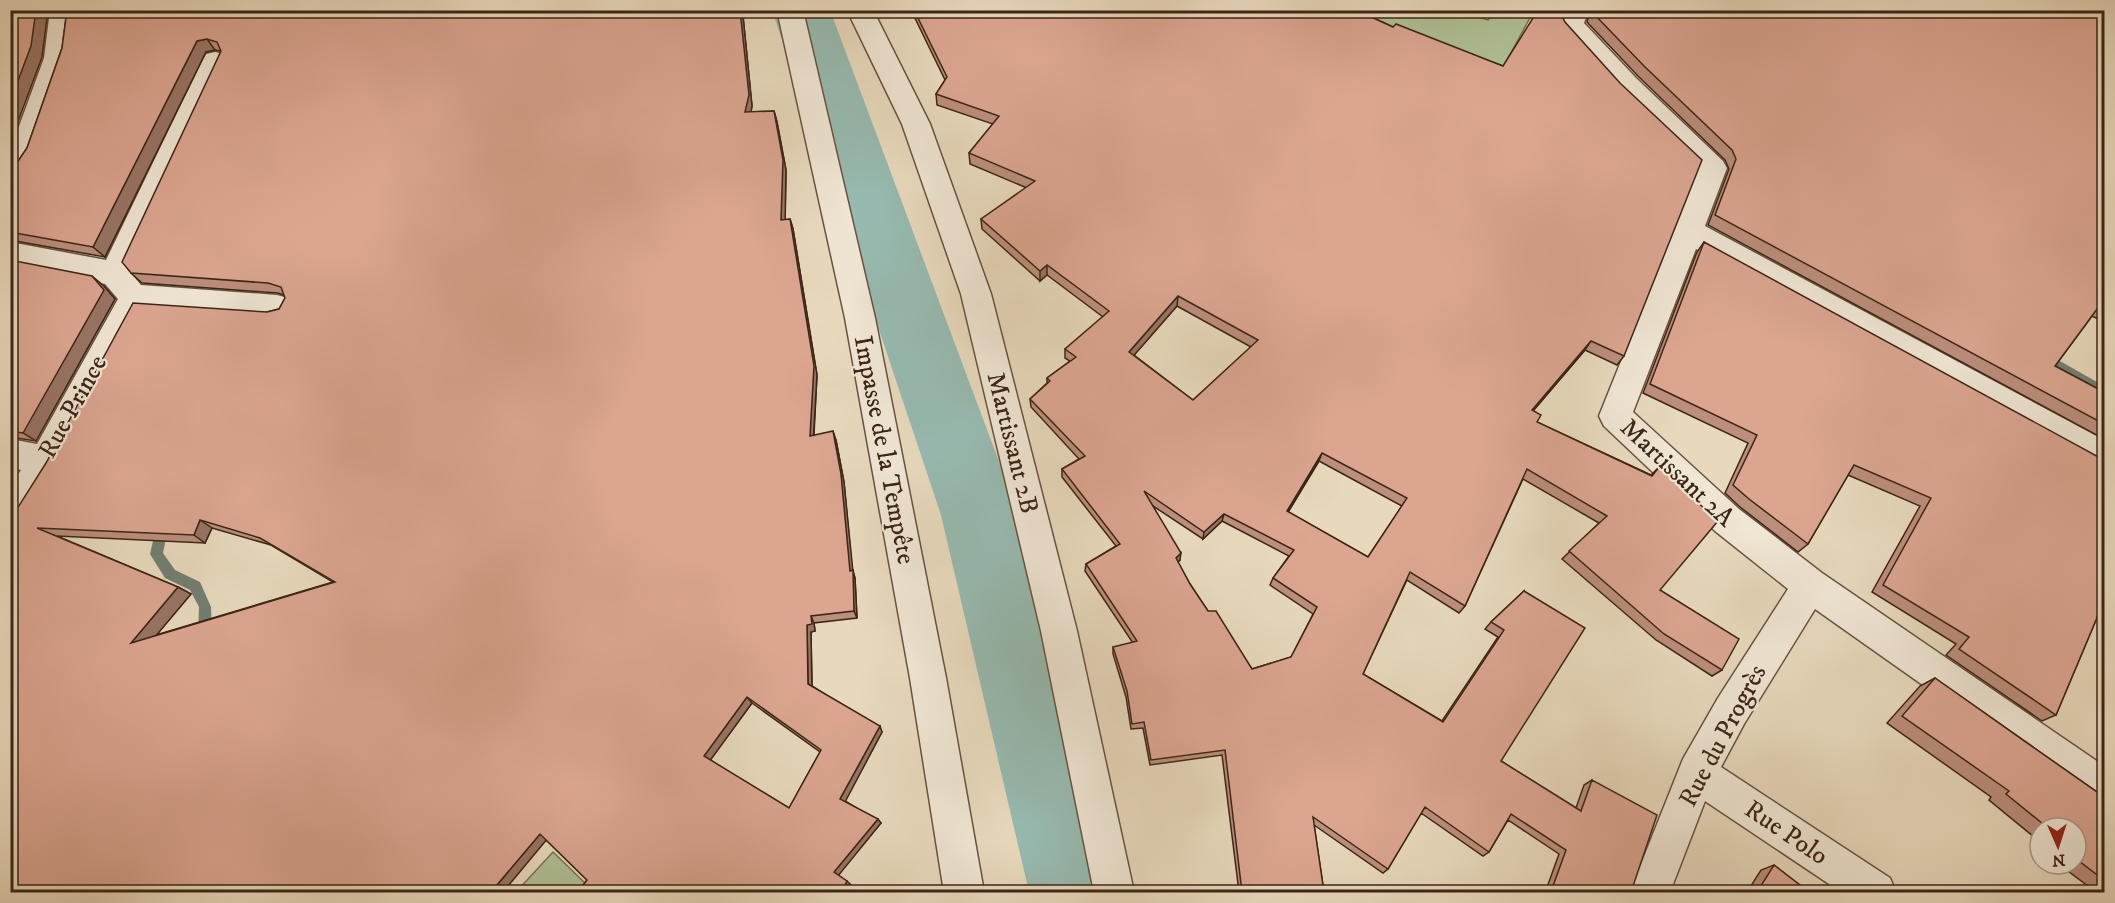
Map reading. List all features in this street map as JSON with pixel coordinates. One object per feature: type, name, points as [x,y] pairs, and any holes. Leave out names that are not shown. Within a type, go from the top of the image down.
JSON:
[{"type":"street","points":[[10,176],[22,158],[57,58],[63,10]]},
{"type":"street","name":"Impasse de la Tempête","points":[[790,10],[860,318],[964,892]]},
{"type":"street","name":"Martissant 2B","points":[[860,10],[916,124],[976,294],[1059,631],[1114,892]]},
{"type":"street","name":"Martissant 2A","points":[[1576,10],[1571,25],[1626,85],[1713,168],[1614,416],[1727,520],[1810,585],[2104,789]]},
{"type":"street","name":"Rue Prince","points":[[10,517],[45,460],[124,285],[215,61]]},
{"type":"street","points":[[1688,231],[2104,456]]},
{"type":"street","points":[[10,253],[124,285],[266,307]]},
{"type":"street","points":[[10,453],[45,460]]},
{"type":"street","name":"Rue du Progrès","points":[[1650,892],[1697,773],[1731,711],[1810,585]]},
{"type":"street","name":"Rue Polo","points":[[1697,773],[1875,892]]},
{"type":"green space","points":[[1332,11],[1461,11],[1488,20],[1495,11],[1530,11],[1532,14],[1500,73]]},
{"type":"green space","points":[[553,852],[588,886],[584,892],[516,892]]},
{"type":"building","points":[[10,10],[36,10],[31,46],[10,102]]},
{"type":"building","points":[[67,10],[740,10],[749,95],[745,112],[774,111],[783,160],[781,220],[790,219],[814,366],[810,436],[833,431],[841,474],[850,571],[853,570],[854,611],[811,616],[812,624],[807,625],[808,684],[880,726],[840,799],[878,819],[834,872],[847,881],[841,892],[578,892],[587,880],[540,834],[491,892],[10,892],[10,520],[46,463],[133,303],[267,312],[279,309],[285,298],[281,287],[268,283],[131,273],[122,262],[221,51],[217,42],[207,39],[197,41],[93,247],[10,232],[10,173],[27,148],[62,48]],"holes":[[[200,520],[260,538],[335,582],[131,643],[178,587],[37,528],[194,535]],[[747,697],[821,750],[789,808],[704,756]]]},
{"type":"building","points":[[914,10],[1356,10],[1393,27],[1396,24],[1503,66],[1538,10],[1562,10],[1561,14],[1565,22],[1620,83],[1702,160],[1624,356],[1591,341],[1532,410],[1541,415],[1537,422],[1652,476],[1659,467],[1718,521],[1660,590],[1739,639],[1722,670],[1664,634],[1569,551],[1607,516],[1527,469],[1465,606],[1410,572],[1363,674],[1443,722],[1504,630],[1491,622],[1524,591],[1585,628],[1501,761],[1581,811],[1592,780],[1657,815],[1631,892],[1565,892],[1553,886],[1566,850],[1511,814],[1489,852],[1425,807],[1388,869],[1313,817],[1324,892],[1242,892],[1225,750],[1151,760],[1144,722],[1132,724],[1127,691],[1113,647],[1137,641],[1086,564],[1120,544],[1062,469],[1085,456],[1030,399],[1050,381],[1047,378],[1076,357],[1065,349],[1109,311],[1047,265],[1040,271],[981,219],[1035,181],[969,153],[999,116],[936,94],[947,77]],"holes":[[[1178,296],[1258,340],[1193,400],[1129,352]],[[1322,453],[1407,498],[1368,557],[1287,511]],[[1144,491],[1204,532],[1224,514],[1294,550],[1273,578],[1317,607],[1291,657],[1252,669],[1216,611],[1208,611],[1190,584],[1176,558],[1181,553]]]},
{"type":"building","points":[[1592,10],[2104,10],[2104,307],[2100,305],[2055,366],[2104,392],[2104,424],[1715,215],[1736,159],[1732,150],[1644,66]]},
{"type":"building","points":[[1704,242],[2104,460],[2104,601],[2056,715],[1959,649],[1969,637],[1883,585],[1931,498],[1854,465],[1808,544],[1733,485],[1757,435],[1650,384]]},
{"type":"building","points":[[10,260],[92,276],[104,290],[23,433],[10,431]]},
{"type":"building","points":[[1935,678],[2104,797],[2104,880],[2088,868],[2088,816],[2033,816],[2006,794],[2009,791],[1902,716]]},
{"type":"building","points":[[1774,865],[1809,892],[1757,892]]},
{"type":"waterway","points":[[801,10],[980,515],[1075,892]]},
{"type":"waterway","points":[[2044,357],[2104,391]]},
{"type":"waterway","points":[[163,524],[156,554],[170,574],[195,586],[205,607],[205,636]]}]
